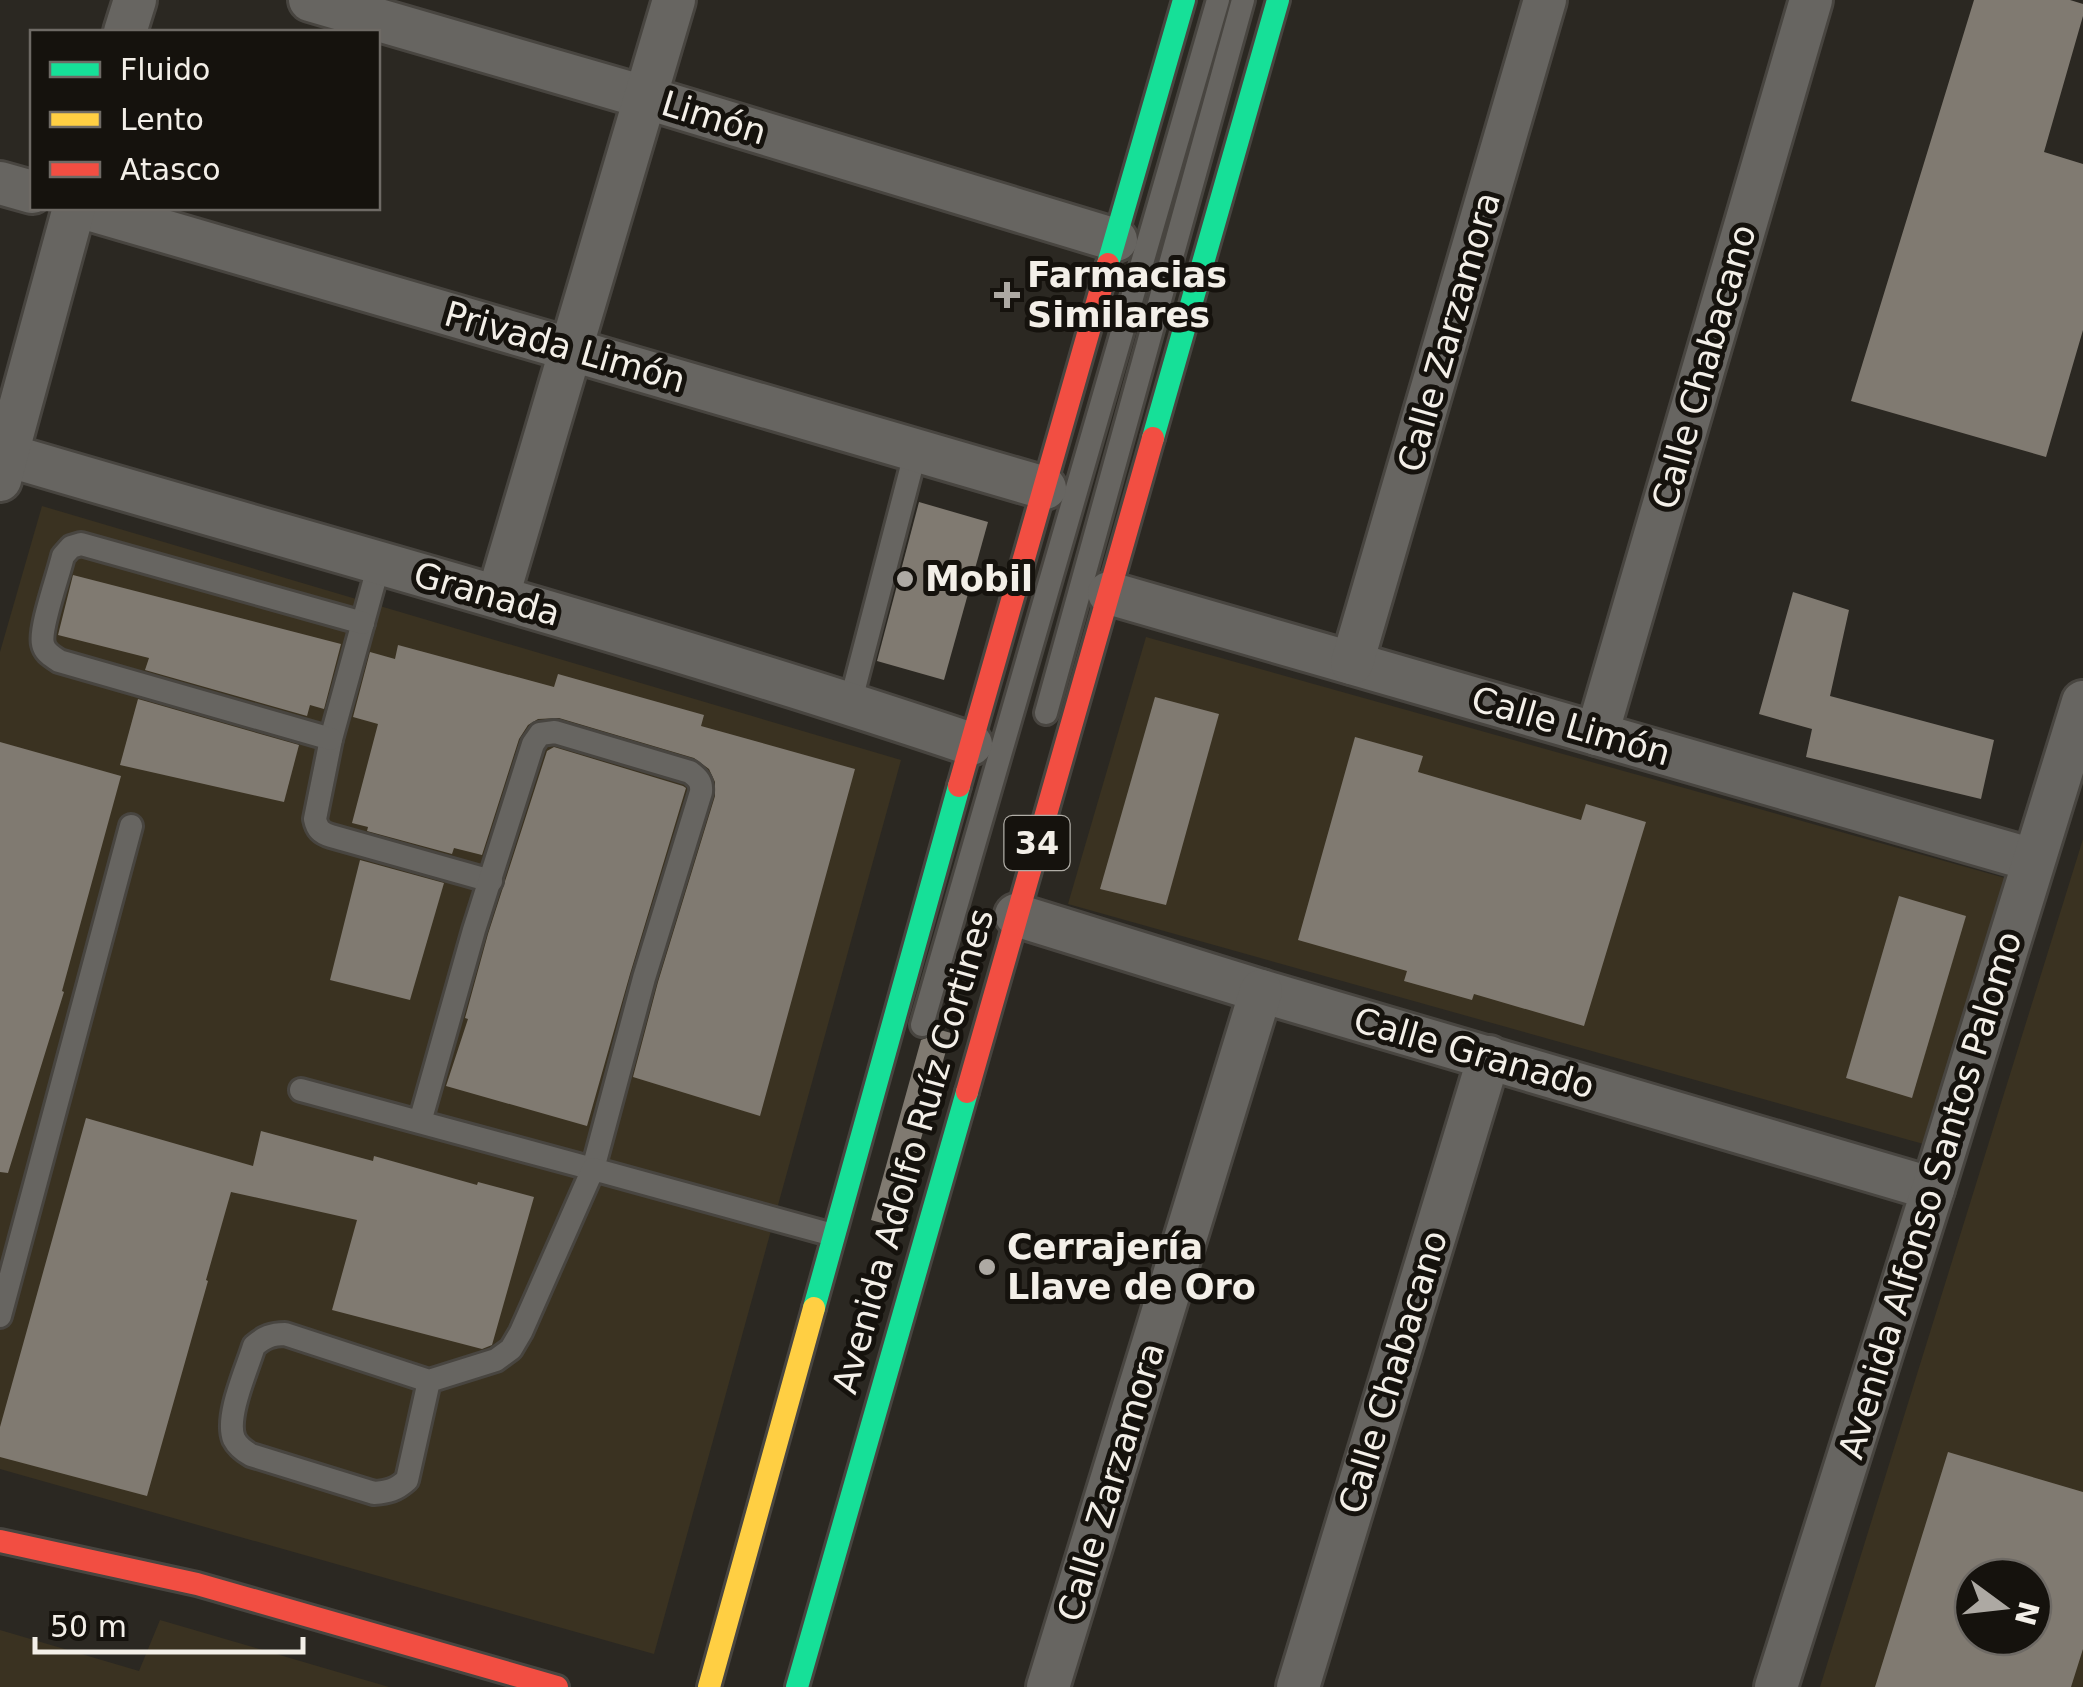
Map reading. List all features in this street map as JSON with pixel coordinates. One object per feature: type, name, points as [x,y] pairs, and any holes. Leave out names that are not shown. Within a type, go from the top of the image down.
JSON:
[{"type":"main road","name":"Avenida Adolfo Ruíz Cortines","points":[[709,1687],[970,744],[1184,0]]},
{"type":"main road","name":"Avenida Adolfo Ruíz Cortines","points":[[797,1687],[1278,0]]},
{"type":"main road","points":[[0,1540],[197,1584],[557,1687]]},
{"type":"street","points":[[126,30],[135,0]]},
{"type":"street","name":"Limón","points":[[310,0],[1116,240]]},
{"type":"street","points":[[498,596],[674,0]]},
{"type":"street","name":"Calle Zarzamora","points":[[1352,663],[1545,0]]},
{"type":"street","name":"Calle Chabacano","points":[[1597,734],[1811,0]]},
{"type":"street","points":[[0,182],[30,191]]},
{"type":"street","points":[[2,463],[73,210]]},
{"type":"street","name":"Privada Limón","points":[[92,210],[1045,488]]},
{"type":"street","name":"Granada","points":[[2,463],[498,596],[970,744]]},
{"type":"street","name":"Calle Limón","points":[[1109,592],[2033,860]]},
{"type":"street","name":"Avenida Alfonso Santos Palomo","points":[[1776,1687],[2083,702]]},
{"type":"street","name":"Calle Granado","points":[[1016,915],[1933,1189]]},
{"type":"street","name":"Calle Zarzamora","points":[[1048,1687],[1262,991]]},
{"type":"street","name":"Calle Chabacano","points":[[1298,1687],[1489,1057]]},
{"type":"lane","points":[[922,1025],[1218,0]]},
{"type":"lane","points":[[1042,726],[1243,0]]},
{"type":"lane","points":[[850,704],[916,450]]},
{"type":"lane","points":[[332,739],[59,661],[44,648],[42,633],[64,556],[71,547],[81,544],[363,624]]},
{"type":"lane","points":[[379,564],[315,819],[320,831],[330,836],[491,881]]},
{"type":"lane","points":[[420,1122],[474,930],[533,744],[540,734],[555,732],[690,772],[700,781],[701,792],[644,978],[593,1169],[511,1349],[496,1360],[430,1381],[285,1334],[262,1338],[254,1346],[231,1419],[233,1437],[240,1448],[252,1455],[374,1493],[388,1492],[406,1480],[430,1381]]},
{"type":"lane","points":[[0,1316],[132,826]]},
{"type":"lane","points":[[301,1090],[833,1235]]},
{"type":"shaded area","points":[[42,506],[901,760],[654,1654],[0,1469],[0,652]]},
{"type":"shaded area","points":[[1146,637],[2005,878],[1927,1145],[1068,904]]},
{"type":"shaded area","points":[[2083,839],[2083,1687],[1820,1687]]},
{"type":"shaded area","points":[[160,1620],[389,1687],[0,1687],[0,1630],[139,1671]]},
{"type":"building","points":[[1974,0],[2070,0],[2083,4],[2083,16],[2044,152],[2083,164],[2083,330],[2046,457],[1851,401]]},
{"type":"building","points":[[919,502],[988,522],[944,680],[877,661]]},
{"type":"building","points":[[73,575],[341,644],[324,709],[310,705],[307,716],[145,670],[149,658],[58,635]]},
{"type":"building","points":[[1793,592],[1849,610],[1830,696],[1994,740],[1981,799],[1806,757],[1812,729],[1759,714]]},
{"type":"building","points":[[398,645],[554,687],[558,674],[704,715],[701,726],[855,769],[760,1116],[633,1077],[715,796],[715,782],[709,769],[694,758],[559,718],[538,719],[528,725],[519,739],[482,855],[454,848],[452,854],[367,831],[368,827],[352,823],[378,724],[353,717],[370,652],[395,659]]},
{"type":"building","points":[[1155,697],[1219,714],[1166,905],[1100,889]]},
{"type":"building","points":[[138,699],[299,745],[284,802],[120,765]]},
{"type":"building","points":[[1355,737],[1423,756],[1418,772],[1581,820],[1586,804],[1646,822],[1584,1026],[1474,994],[1472,1000],[1404,981],[1407,971],[1298,940]]},
{"type":"building","points":[[0,742],[121,776],[64,992],[8,1173],[0,1172]]},
{"type":"building","points":[[554,747],[686,788],[587,1126],[446,1086],[468,1019],[465,1018],[488,934],[547,751]]},
{"type":"building","points":[[360,860],[444,883],[410,1000],[330,980]]},
{"type":"building","points":[[1899,896],[1966,916],[1912,1098],[1846,1078]]},
{"type":"building","points":[[937,1029],[951,1033],[896,1227],[871,1220],[921,1040]]},
{"type":"building","points":[[86,1118],[253,1166],[261,1131],[534,1197],[492,1345],[482,1349],[332,1310],[357,1220],[231,1192],[147,1496],[0,1457],[0,1427]]},
{"type":"building","points":[[1948,1452],[2083,1492],[2083,1649],[2071,1687],[1875,1687]]},
{"type":"traffic: fast","points":[[1108,264],[1184,0]]},
{"type":"traffic: fast","points":[[1153,438],[1278,0]]},
{"type":"traffic: fast","points":[[814,1308],[959,786]]},
{"type":"traffic: fast","points":[[797,1687],[967,1092]]},
{"type":"traffic: slow","points":[[709,1687],[814,1308]]},
{"type":"traffic: jam","points":[[959,786],[1108,264]]},
{"type":"traffic: jam","points":[[967,1092],[1153,438]]},
{"type":"traffic: jam","points":[[0,1541],[197,1584],[557,1687]]},
{"type":"place","name":"Farmacias Similares","points":[[1007,295]]},
{"type":"place","name":"Mobil","points":[[905,579]]},
{"type":"place","name":"Cerrajería Llave de Oro","points":[[987,1267]]}]
